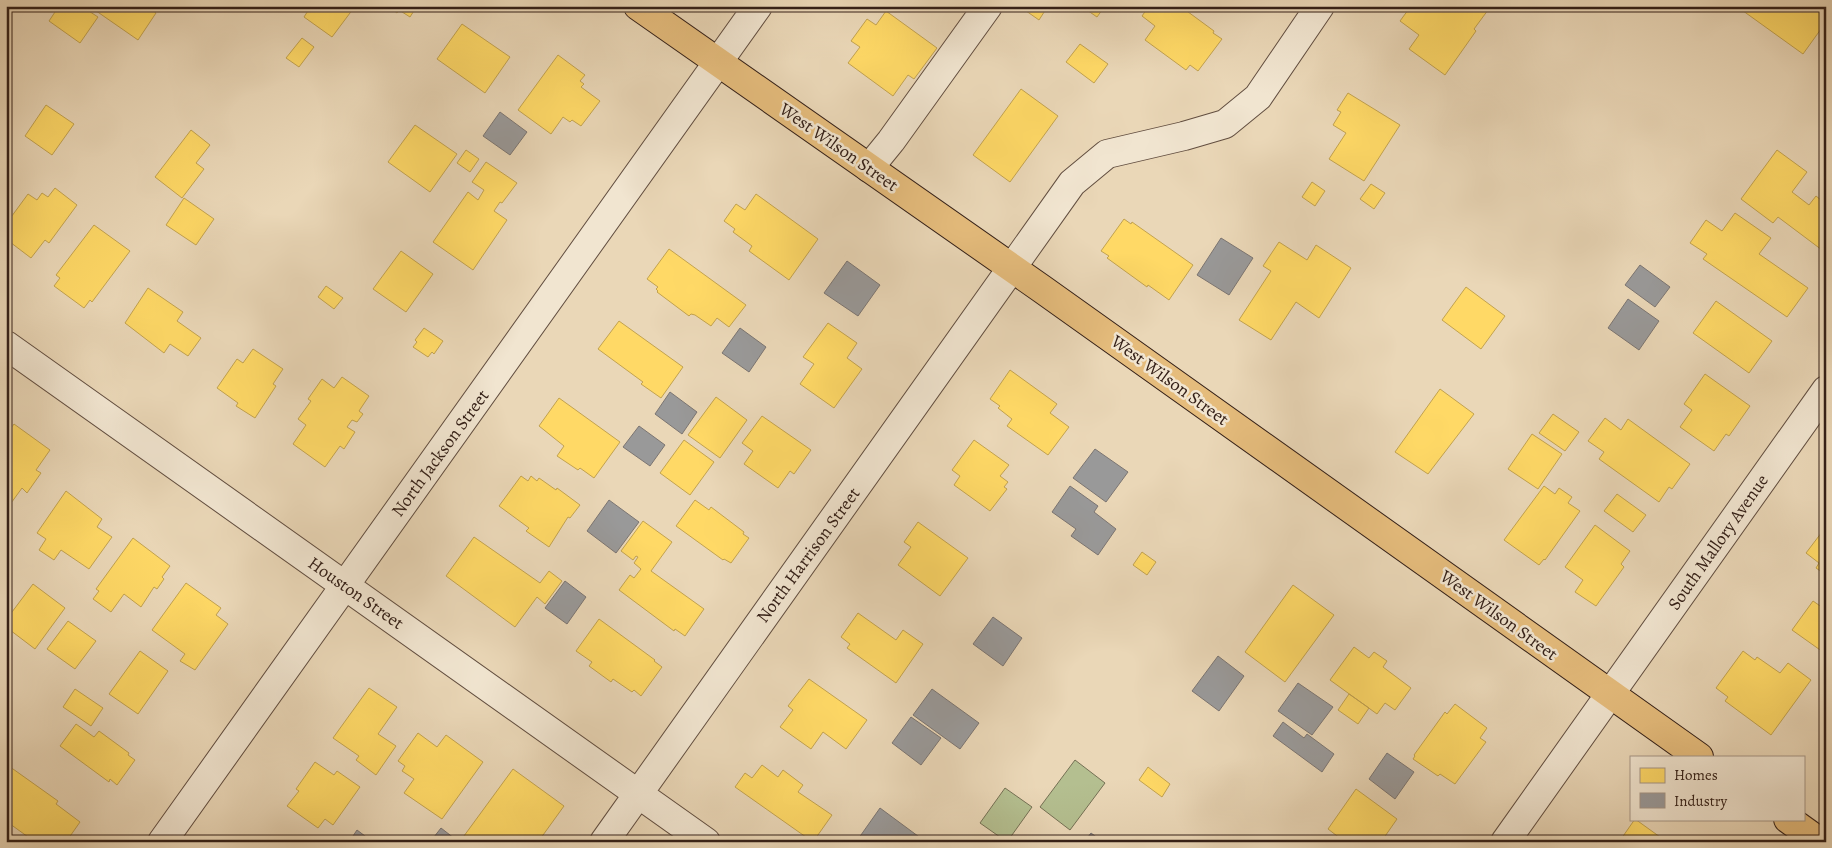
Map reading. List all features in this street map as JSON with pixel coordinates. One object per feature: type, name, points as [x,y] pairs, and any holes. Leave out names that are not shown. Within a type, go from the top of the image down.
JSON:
[{"type":"main road","name":"West Wilson Street","points":[[638,6],[1012,268],[1698,756]]},
{"type":"main road","points":[[1789,820],[1820,842]]},
{"type":"street","name":"North Jackson Street","points":[[162,842],[758,6]]},
{"type":"street","points":[[869,168],[891,141],[988,6]]},
{"type":"street","name":"North Harrison Street","points":[[604,842],[1072,183],[1107,154],[1184,136],[1225,124],[1258,97],[1320,6]]},
{"type":"street","name":"Houston Street","points":[[6,345],[706,842]]},
{"type":"street","name":"South Mallory Avenue","points":[[1505,842],[1826,390]]},
{"type":"green space","points":[[1075,760],[1105,783],[1070,830],[1040,807]]},
{"type":"green space","points":[[1005,788],[1032,807],[1007,842],[980,823]]},
{"type":"building: Homes","points":[[6,6],[13,6],[6,15]]},
{"type":"building: Homes","points":[[59,6],[81,6],[98,17],[80,43],[49,21]]},
{"type":"building: Homes","points":[[89,6],[147,6],[156,13],[138,40]]},
{"type":"building: Homes","points":[[311,6],[349,6],[353,9],[332,37],[304,17]]},
{"type":"building: Homes","points":[[388,6],[417,6],[410,17],[399,10],[397,13]]},
{"type":"building: Homes","points":[[1019,6],[1048,6],[1039,20]]},
{"type":"building: Homes","points":[[1081,6],[1105,6],[1097,17]]},
{"type":"building: Homes","points":[[1149,6],[1180,6],[1222,39],[1198,71],[1190,65],[1186,70],[1145,40],[1155,26],[1142,16]]},
{"type":"building: Homes","points":[[1411,6],[1491,6],[1445,75],[1409,49],[1419,35],[1400,21]]},
{"type":"building: Homes","points":[[1740,6],[1826,6],[1826,22],[1803,54],[1739,8]]},
{"type":"building: Homes","points":[[886,11],[937,48],[914,79],[908,75],[893,96],[848,63],[860,47],[851,41],[867,19],[876,25]]},
{"type":"building: Homes","points":[[462,24],[510,57],[485,93],[437,59]]},
{"type":"building: Homes","points":[[302,38],[314,47],[299,67],[286,58]]},
{"type":"building: Homes","points":[[1080,44],[1108,64],[1094,83],[1066,62]]},
{"type":"building: Homes","points":[[558,55],[585,75],[580,81],[584,84],[581,87],[600,101],[581,126],[563,117],[551,134],[518,110]]},
{"type":"building: Homes","points":[[1021,89],[1058,116],[1010,182],[973,155]]},
{"type":"building: Homes","points":[[1348,93],[1400,125],[1364,181],[1329,159],[1346,133],[1333,125],[1341,112],[1337,110]]},
{"type":"building: Homes","points":[[46,105],[74,124],[52,155],[25,136]]},
{"type":"building: Homes","points":[[415,125],[457,154],[430,192],[388,162]]},
{"type":"building: Homes","points":[[191,130],[210,145],[196,163],[204,169],[182,198],[155,177]]},
{"type":"building: Homes","points":[[466,150],[479,159],[470,172],[457,163]]},
{"type":"building: Homes","points":[[1777,150],[1807,172],[1792,192],[1809,205],[1816,196],[1826,204],[1826,253],[1778,217],[1773,223],[1741,199]]},
{"type":"building: Homes","points":[[486,162],[517,183],[494,211],[507,220],[473,270],[433,242],[468,192],[478,200],[484,190],[472,182]]},
{"type":"building: Homes","points":[[1312,182],[1325,191],[1315,206],[1302,197]]},
{"type":"building: Homes","points":[[1371,184],[1385,193],[1374,209],[1360,199]]},
{"type":"building: Homes","points":[[55,188],[77,205],[49,243],[45,240],[31,258],[6,239],[6,224],[28,194],[37,200],[42,193],[48,197]]},
{"type":"building: Homes","points":[[756,194],[818,239],[789,280],[749,251],[752,246],[733,232],[735,229],[724,221],[736,204],[745,210]]},
{"type":"building: Homes","points":[[184,198],[214,219],[196,245],[166,225]]},
{"type":"building: Homes","points":[[1735,213],[1771,238],[1759,254],[1808,288],[1787,317],[1703,259],[1707,254],[1690,243],[1706,220],[1722,231]]},
{"type":"building: Homes","points":[[1124,219],[1131,224],[1132,222],[1193,265],[1169,300],[1148,285],[1147,287],[1107,258],[1109,256],[1101,251]]},
{"type":"building: Homes","points":[[94,225],[130,251],[92,302],[90,300],[84,308],[54,286],[60,278],[56,275]]},
{"type":"building: Homes","points":[[1279,242],[1307,260],[1316,245],[1351,268],[1319,318],[1296,302],[1271,340],[1239,320],[1271,271],[1263,266]]},
{"type":"building: Homes","points":[[669,249],[746,305],[729,327],[717,318],[711,326],[695,315],[691,314],[689,316],[657,292],[656,289],[658,287],[647,279]]},
{"type":"building: Homes","points":[[401,251],[433,274],[406,312],[373,289]]},
{"type":"building: Homes","points":[[326,286],[343,298],[334,309],[318,297]]},
{"type":"building: Homes","points":[[1466,287],[1505,316],[1481,349],[1442,320]]},
{"type":"building: Homes","points":[[148,288],[183,312],[177,321],[201,338],[188,356],[170,344],[164,353],[125,323]]},
{"type":"building: Homes","points":[[1716,301],[1772,341],[1749,373],[1693,333]]},
{"type":"building: Homes","points":[[619,321],[683,367],[661,398],[641,384],[643,382],[598,349]]},
{"type":"building: Homes","points":[[828,323],[857,343],[847,358],[862,369],[834,408],[800,384],[814,364],[803,357]]},
{"type":"building: Homes","points":[[424,328],[443,341],[434,354],[432,352],[428,357],[413,347],[417,342],[415,340]]},
{"type":"building: Homes","points":[[253,349],[283,369],[273,384],[276,386],[255,418],[236,406],[238,403],[217,388],[237,359],[243,363]]},
{"type":"building: Homes","points":[[1010,370],[1057,404],[1050,413],[1069,427],[1048,455],[1007,426],[1012,419],[998,408],[1000,406],[990,399]]},
{"type":"building: Homes","points":[[1705,374],[1750,406],[1729,436],[1726,434],[1714,451],[1680,427],[1692,410],[1684,404]]},
{"type":"building: Homes","points":[[342,377],[369,396],[359,411],[363,414],[357,422],[352,420],[347,427],[355,432],[344,449],[340,446],[325,467],[293,444],[306,425],[298,419],[311,401],[308,399],[322,379],[334,388]]},
{"type":"building: Homes","points":[[1440,389],[1474,414],[1428,474],[1395,452]]},
{"type":"building: Homes","points":[[716,397],[747,420],[720,458],[688,435]]},
{"type":"building: Homes","points":[[559,398],[620,442],[594,478],[557,456],[564,446],[539,426]]},
{"type":"building: Homes","points":[[1553,414],[1579,432],[1565,451],[1539,433]]},
{"type":"building: Homes","points":[[762,416],[811,450],[794,474],[790,471],[778,488],[744,464],[753,451],[742,443]]},
{"type":"building: Homes","points":[[1605,418],[1621,430],[1628,419],[1690,464],[1672,489],[1669,487],[1659,502],[1599,459],[1604,452],[1588,441]]},
{"type":"building: Homes","points":[[14,424],[50,450],[36,470],[41,473],[27,493],[22,488],[6,510],[6,435]]},
{"type":"building: Homes","points":[[1532,434],[1562,454],[1538,489],[1508,469]]},
{"type":"building: Homes","points":[[684,440],[714,462],[690,495],[660,473]]},
{"type":"building: Homes","points":[[974,440],[1009,465],[1000,476],[1008,482],[1004,487],[1007,489],[990,511],[954,485],[960,476],[952,470]]},
{"type":"building: Homes","points":[[521,476],[528,481],[531,476],[537,481],[539,478],[556,490],[557,488],[580,505],[570,518],[568,517],[549,547],[526,531],[529,528],[499,506]]},
{"type":"building: Homes","points":[[1544,486],[1555,494],[1559,488],[1572,497],[1568,503],[1580,511],[1545,560],[1539,565],[1504,540]]},
{"type":"building: Homes","points":[[66,491],[102,519],[97,527],[112,537],[89,569],[61,550],[54,560],[39,550],[46,539],[37,533]]},
{"type":"building: Homes","points":[[1617,494],[1646,515],[1633,532],[1604,511]]},
{"type":"building: Homes","points":[[695,500],[709,510],[711,507],[749,538],[731,563],[723,560],[676,526]]},
{"type":"building: Homes","points":[[643,521],[672,542],[651,571],[704,609],[685,636],[675,629],[674,631],[619,590],[630,575],[634,578],[641,569],[634,563],[638,557],[636,556],[633,560],[621,551]]},
{"type":"building: Homes","points":[[918,522],[968,558],[940,596],[898,565],[911,547],[904,542]]},
{"type":"building: Homes","points":[[1595,525],[1630,551],[1621,564],[1624,567],[1596,606],[1575,592],[1583,580],[1565,567]]},
{"type":"building: Homes","points":[[1825,528],[1826,575],[1816,568],[1819,563],[1806,553]]},
{"type":"building: Homes","points":[[474,537],[540,583],[549,571],[562,581],[545,604],[537,597],[515,627],[446,576]]},
{"type":"building: Homes","points":[[133,538],[170,566],[162,577],[164,579],[157,589],[154,587],[141,607],[124,594],[111,612],[93,599],[99,591],[96,589]]},
{"type":"building: Homes","points":[[1142,552],[1156,562],[1147,575],[1133,565]]},
{"type":"building: Homes","points":[[186,583],[221,608],[216,615],[228,624],[195,670],[180,661],[185,654],[152,630]]},
{"type":"building: Homes","points":[[33,584],[65,608],[35,649],[6,627],[6,620]]},
{"type":"building: Homes","points":[[1293,585],[1334,615],[1285,682],[1245,652]]},
{"type":"building: Homes","points":[[1813,601],[1826,610],[1826,648],[1823,652],[1792,630]]},
{"type":"building: Homes","points":[[858,613],[896,640],[903,630],[923,644],[896,683],[847,648],[850,644],[841,637]]},
{"type":"building: Homes","points":[[599,619],[662,667],[641,696],[613,679],[611,682],[589,666],[592,662],[576,651]]},
{"type":"building: Homes","points":[[68,621],[96,641],[75,669],[47,649]]},
{"type":"building: Homes","points":[[1354,647],[1369,658],[1374,652],[1387,661],[1383,667],[1411,688],[1395,710],[1385,703],[1377,714],[1330,680]]},
{"type":"building: Homes","points":[[140,651],[168,671],[138,714],[109,694]]},
{"type":"building: Homes","points":[[1743,651],[1755,660],[1757,657],[1780,673],[1788,663],[1811,680],[1771,735],[1725,701],[1728,697],[1716,688]]},
{"type":"building: Homes","points":[[809,679],[867,720],[846,749],[823,732],[811,749],[780,727],[793,710],[788,706]]},
{"type":"building: Homes","points":[[369,688],[397,707],[378,734],[396,746],[376,775],[356,760],[359,756],[333,738]]},
{"type":"building: Homes","points":[[75,689],[103,708],[91,726],[63,707]]},
{"type":"building: Homes","points":[[1349,694],[1369,708],[1358,724],[1338,710]]},
{"type":"building: Homes","points":[[1455,704],[1487,728],[1480,738],[1486,742],[1455,784],[1440,774],[1438,776],[1413,759],[1445,712],[1447,714]]},
{"type":"building: Homes","points":[[76,724],[94,737],[99,731],[129,753],[128,755],[135,760],[117,785],[110,779],[109,782],[60,746]]},
{"type":"building: Homes","points":[[418,733],[437,747],[446,735],[483,762],[442,819],[404,793],[414,779],[402,771],[405,766],[398,761]]},
{"type":"building: Homes","points":[[315,762],[334,775],[337,771],[360,787],[333,825],[325,819],[318,828],[287,806],[299,791],[296,789]]},
{"type":"building: Homes","points":[[6,764],[58,801],[56,804],[80,822],[66,842],[35,842],[6,821]]},
{"type":"building: Homes","points":[[762,765],[778,777],[783,770],[803,785],[798,792],[832,815],[813,842],[735,787],[745,773],[752,778]]},
{"type":"building: Homes","points":[[1148,767],[1170,784],[1162,797],[1139,780]]},
{"type":"building: Homes","points":[[513,769],[564,806],[538,842],[462,842],[461,840]]},
{"type":"building: Homes","points":[[1356,789],[1397,819],[1381,842],[1345,842],[1328,829]]},
{"type":"building: Homes","points":[[1634,820],[1636,820],[1667,842],[1619,842]]},
{"type":"building: Industry","points":[[500,112],[527,132],[510,155],[483,136]]},
{"type":"building: Industry","points":[[1221,238],[1253,258],[1229,295],[1197,275]]},
{"type":"building: Industry","points":[[847,261],[880,285],[858,316],[824,293]]},
{"type":"building: Industry","points":[[1640,265],[1670,287],[1655,307],[1625,285]]},
{"type":"building: Industry","points":[[1628,299],[1659,321],[1639,350],[1608,328]]},
{"type":"building: Industry","points":[[740,328],[766,347],[749,372],[722,353]]},
{"type":"building: Industry","points":[[670,392],[697,412],[682,434],[655,414]]},
{"type":"building: Industry","points":[[639,426],[665,445],[650,466],[623,447]]},
{"type":"building: Industry","points":[[1095,449],[1128,472],[1106,502],[1073,478]]},
{"type":"building: Industry","points":[[1070,486],[1098,506],[1094,512],[1116,529],[1098,555],[1071,536],[1076,529],[1052,512]]},
{"type":"building: Industry","points":[[609,500],[639,522],[616,553],[587,531]]},
{"type":"building: Industry","points":[[565,581],[586,597],[567,624],[545,608]]},
{"type":"building: Industry","points":[[993,617],[1022,638],[1003,666],[973,644]]},
{"type":"building: Industry","points":[[1218,656],[1244,676],[1219,711],[1192,691]]},
{"type":"building: Industry","points":[[1298,683],[1333,707],[1312,735],[1278,711]]},
{"type":"building: Industry","points":[[932,689],[979,723],[960,749],[913,715]]},
{"type":"building: Industry","points":[[911,717],[941,738],[921,765],[892,743]]},
{"type":"building: Industry","points":[[1283,722],[1304,738],[1307,734],[1334,754],[1322,772],[1273,736]]},
{"type":"building: Industry","points":[[1387,753],[1414,772],[1395,799],[1369,779]]},
{"type":"building: Industry","points":[[880,808],[926,842],[856,842]]},
{"type":"building: Industry","points":[[441,828],[459,842],[430,842]]},
{"type":"building: Industry","points":[[357,830],[373,842],[349,842]]},
{"type":"building: Industry","points":[[1091,833],[1103,842],[1084,842]]}]
